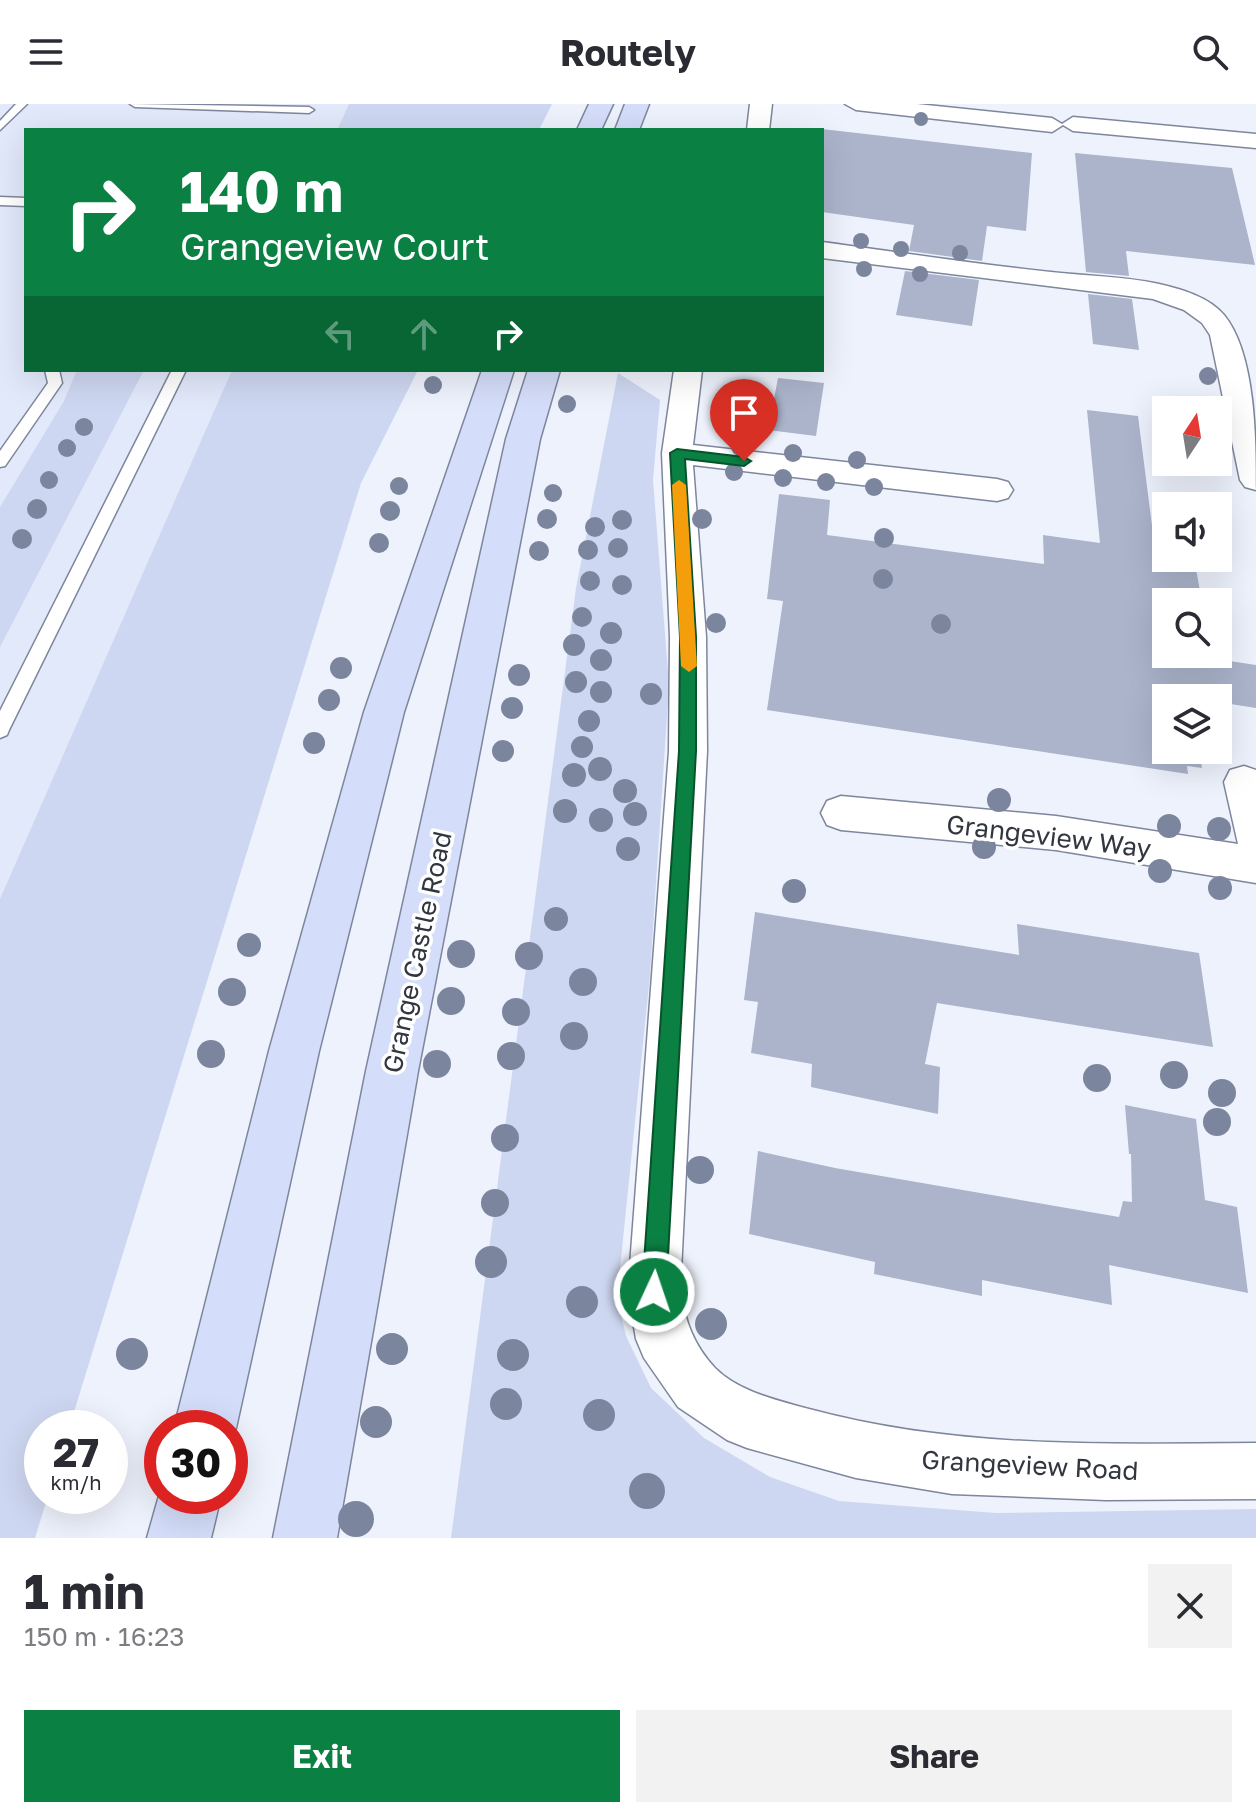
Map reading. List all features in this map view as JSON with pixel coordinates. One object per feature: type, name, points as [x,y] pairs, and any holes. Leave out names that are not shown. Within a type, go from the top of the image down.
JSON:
[{"type":"main road","points":[[590,128],[601,104]]},
{"type":"main road","points":[[628,128],[637,104]]},
{"type":"main road","points":[[209,1410],[294,1051],[384,712],[497,372]]},
{"type":"main road","name":"Grange Castle Road","points":[[305,1538],[392,1071],[523,439],[543,372]]},
{"type":"main road","points":[[179,1538],[185,1514]]},
{"type":"street","points":[[758,128],[761,104]]},
{"type":"street","points":[[856,104],[1256,141]]},
{"type":"street","points":[[824,250],[1158,292],[1193,304],[1211,317],[1224,335],[1256,480]]},
{"type":"street","name":"Grangeview Road","points":[[688,372],[677,453],[689,692],[654,1292],[663,1339],[697,1388],[747,1420],[856,1450],[970,1467],[1106,1472],[1256,1471]]},
{"type":"street","points":[[677,453],[997,490]]},
{"type":"street","points":[[1244,782],[1256,839]]},
{"type":"street","name":"Grangeview Way","points":[[841,813],[1056,833],[1256,865]]},
{"type":"lane","points":[[0,127],[22,104]]},
{"type":"lane","points":[[135,104],[309,111]]},
{"type":"lane","points":[[0,201],[24,202]]},
{"type":"lane","points":[[0,462],[55,383],[52,372]]},
{"type":"lane","points":[[0,730],[178,372]]},
{"type":"shaded area","points":[[0,104],[349,104],[338,128],[24,128],[24,372],[231,372],[0,900]]},
{"type":"shaded area","points":[[349,104],[552,104],[540,128],[338,128]]},
{"type":"shaded area","points":[[76,372],[143,372],[0,647],[0,507],[64,401]]},
{"type":"shaded area","points":[[231,372],[417,372],[361,483],[75,1410],[24,1410],[24,1514],[42,1514],[35,1538],[0,1538],[0,899]]},
{"type":"shaded area","points":[[618,373],[660,400],[653,480],[669,685],[650,975],[617,1298],[626,1336],[651,1388],[704,1438],[770,1477],[839,1501],[996,1513],[1256,1509],[1256,1538],[451,1538],[576,588]]},
{"type":"building","points":[[824,129],[1032,153],[1026,231],[987,226],[982,261],[909,251],[914,225],[824,212]]},
{"type":"building","points":[[1075,153],[1232,168],[1255,265],[1126,251],[1129,276],[1086,272]]},
{"type":"building","points":[[905,271],[979,280],[972,326],[896,315]]},
{"type":"building","points":[[1088,294],[1132,299],[1139,350],[1093,344]]},
{"type":"building","points":[[778,378],[824,383],[816,436],[768,430]]},
{"type":"building","points":[[1087,410],[1138,416],[1152,526],[1152,572],[1197,572],[1199,588],[1152,588],[1152,668],[1232,668],[1232,661],[1256,665],[1256,708],[1232,704],[1232,684],[1152,684],[1152,764],[1201,764],[1202,768],[1187,766],[1188,774],[767,710],[783,601],[767,599],[779,494],[830,500],[827,535],[1044,564],[1043,535],[1100,543]]},
{"type":"building","points":[[755,912],[1019,955],[1017,924],[1199,953],[1213,1047],[937,1003],[925,1064],[940,1067],[938,1114],[811,1087],[812,1064],[751,1053],[758,1002],[744,1000]]},
{"type":"building","points":[[1125,1105],[1196,1119],[1205,1200],[1237,1207],[1248,1293],[1109,1265],[1112,1305],[982,1280],[982,1296],[874,1274],[875,1262],[749,1234],[758,1151],[835,1168],[1119,1217],[1123,1201],[1132,1202],[1131,1154]]},
{"type":"slow traffic","points":[[679,485],[689,666]]},
{"type":"route","points":[[654,1292],[688,751],[688,637],[677,453],[744,461]]}]
